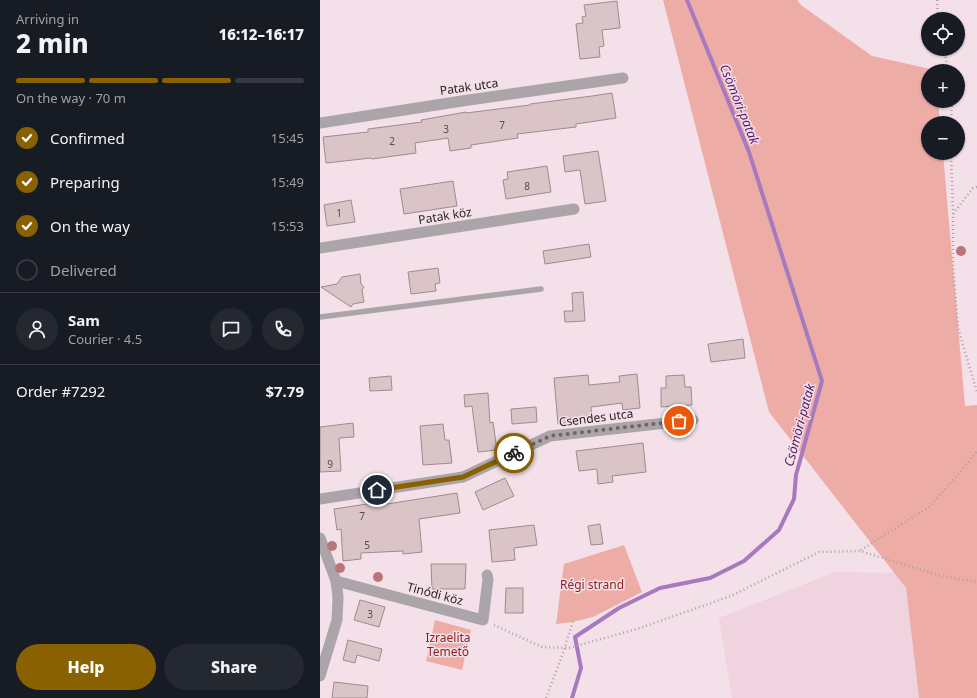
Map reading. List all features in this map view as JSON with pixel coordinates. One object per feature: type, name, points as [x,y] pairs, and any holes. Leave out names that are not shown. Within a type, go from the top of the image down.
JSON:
[{"type":"street","name":"Patak utca","points":[[320,123],[623,78]]},
{"type":"street","name":"Patak köz","points":[[320,248],[574,209]]},
{"type":"street","name":"Csendes utca","points":[[320,499],[463,477],[550,436],[693,420]]},
{"type":"street","points":[[320,538],[336,581],[338,597],[337,620],[320,676]]},
{"type":"street","points":[[483,620],[488,579],[487,575]]},
{"type":"street","name":"Tinódi köz","points":[[336,581],[483,620]]},
{"type":"lane","points":[[320,317],[541,289]]},
{"type":"path","points":[[937,0],[938,12]]},
{"type":"path","points":[[951,160],[953,263],[958,328],[977,392]]},
{"type":"path","points":[[953,214],[973,188],[977,187]]},
{"type":"path","points":[[860,551],[929,507],[964,469],[977,451]]},
{"type":"path","points":[[483,620],[542,647],[569,648],[640,628],[732,596],[819,552],[860,551],[938,575],[977,582]]},
{"type":"path","points":[[546,698],[573,622]]},
{"type":"shaded area","points":[[835,572],[895,573],[906,588],[919,698],[732,698],[719,618]]},
{"type":"green space","points":[[663,0],[797,0],[801,5],[872,56],[921,67],[921,108],[939,108],[939,116],[921,116],[921,160],[944,160],[965,406],[977,405],[977,698],[919,698],[906,588],[769,412]]},
{"type":"green space","name":"Régi strand","points":[[624,545],[642,592],[593,617],[556,624],[564,564]]},
{"type":"green space","name":"Izraelita Temető","points":[[435,620],[471,630],[462,670],[426,661]]},
{"type":"building","points":[[617,1],[620,28],[602,30],[604,46],[599,47],[600,57],[580,59],[576,24],[583,23],[582,17],[586,16],[584,5]]},
{"type":"building","points":[[612,93],[616,118],[576,124],[576,127],[517,134],[518,138],[471,145],[471,148],[450,151],[448,138],[415,143],[416,153],[326,163],[323,137],[368,132],[368,129],[422,122],[421,120],[466,112],[530,105]]},
{"type":"building","points":[[598,151],[606,201],[585,204],[580,170],[565,172],[563,156]]},
{"type":"building","points":[[547,166],[551,192],[506,199],[503,180],[508,179],[507,172]]},
{"type":"building","points":[[453,181],[457,206],[404,214],[400,189]]},
{"type":"building","points":[[351,200],[355,222],[327,226],[324,205]]},
{"type":"building","points":[[589,244],[591,257],[545,264],[543,251]]},
{"type":"building","points":[[438,268],[440,283],[435,284],[436,291],[411,294],[408,272]]},
{"type":"building","points":[[360,274],[361,284],[364,287],[362,290],[364,302],[353,304],[351,307],[321,287],[337,284],[342,277]]},
{"type":"building","points":[[583,292],[585,321],[565,322],[564,311],[573,311],[572,293]]},
{"type":"building","points":[[743,339],[745,358],[711,362],[708,344]]},
{"type":"building","points":[[637,374],[640,408],[623,410],[622,403],[591,407],[592,420],[558,424],[554,378],[588,375],[589,385],[620,382],[619,376]]},
{"type":"building","points":[[684,375],[685,387],[691,387],[692,405],[661,407],[661,388],[666,388],[666,376]]},
{"type":"building","points":[[391,376],[392,390],[370,391],[369,378]]},
{"type":"building","points":[[488,393],[490,423],[493,422],[497,450],[478,452],[472,406],[465,407],[464,395]]},
{"type":"building","points":[[536,407],[537,422],[512,424],[511,409]]},
{"type":"building","points":[[353,423],[354,437],[339,438],[341,471],[320,472],[320,427]]},
{"type":"building","points":[[443,424],[445,440],[449,440],[452,463],[423,465],[420,426]]},
{"type":"building","points":[[643,443],[646,472],[612,476],[613,482],[598,484],[597,469],[579,471],[576,451]]},
{"type":"building","points":[[505,478],[514,496],[483,510],[475,492]]},
{"type":"building","points":[[457,493],[460,513],[419,519],[422,552],[403,554],[403,551],[361,553],[361,559],[343,561],[341,529],[337,530],[334,509],[387,501],[387,504]]},
{"type":"building","points":[[600,524],[603,544],[591,545],[588,526]]},
{"type":"building","points":[[534,525],[537,545],[514,548],[515,560],[492,562],[489,530]]},
{"type":"building","points":[[431,564],[466,564],[465,589],[432,589]]},
{"type":"building","points":[[506,588],[523,588],[523,613],[505,613]]},
{"type":"building","points":[[360,600],[385,607],[379,627],[354,620]]},
{"type":"building","points":[[348,640],[382,649],[379,661],[357,655],[355,663],[343,660]]},
{"type":"building","points":[[334,682],[368,686],[367,698],[332,698]]},
{"type":"waterway","name":"Csömöri-patak","points":[[572,698],[581,668],[575,637],[619,608],[660,588],[710,578],[744,561],[779,530],[794,499],[796,475],[822,381],[749,152],[687,0]]},
{"type":"way so far","points":[[514,453],[550,436],[679,421]]},
{"type":"route","points":[[377,490],[463,477],[514,453]]}]
